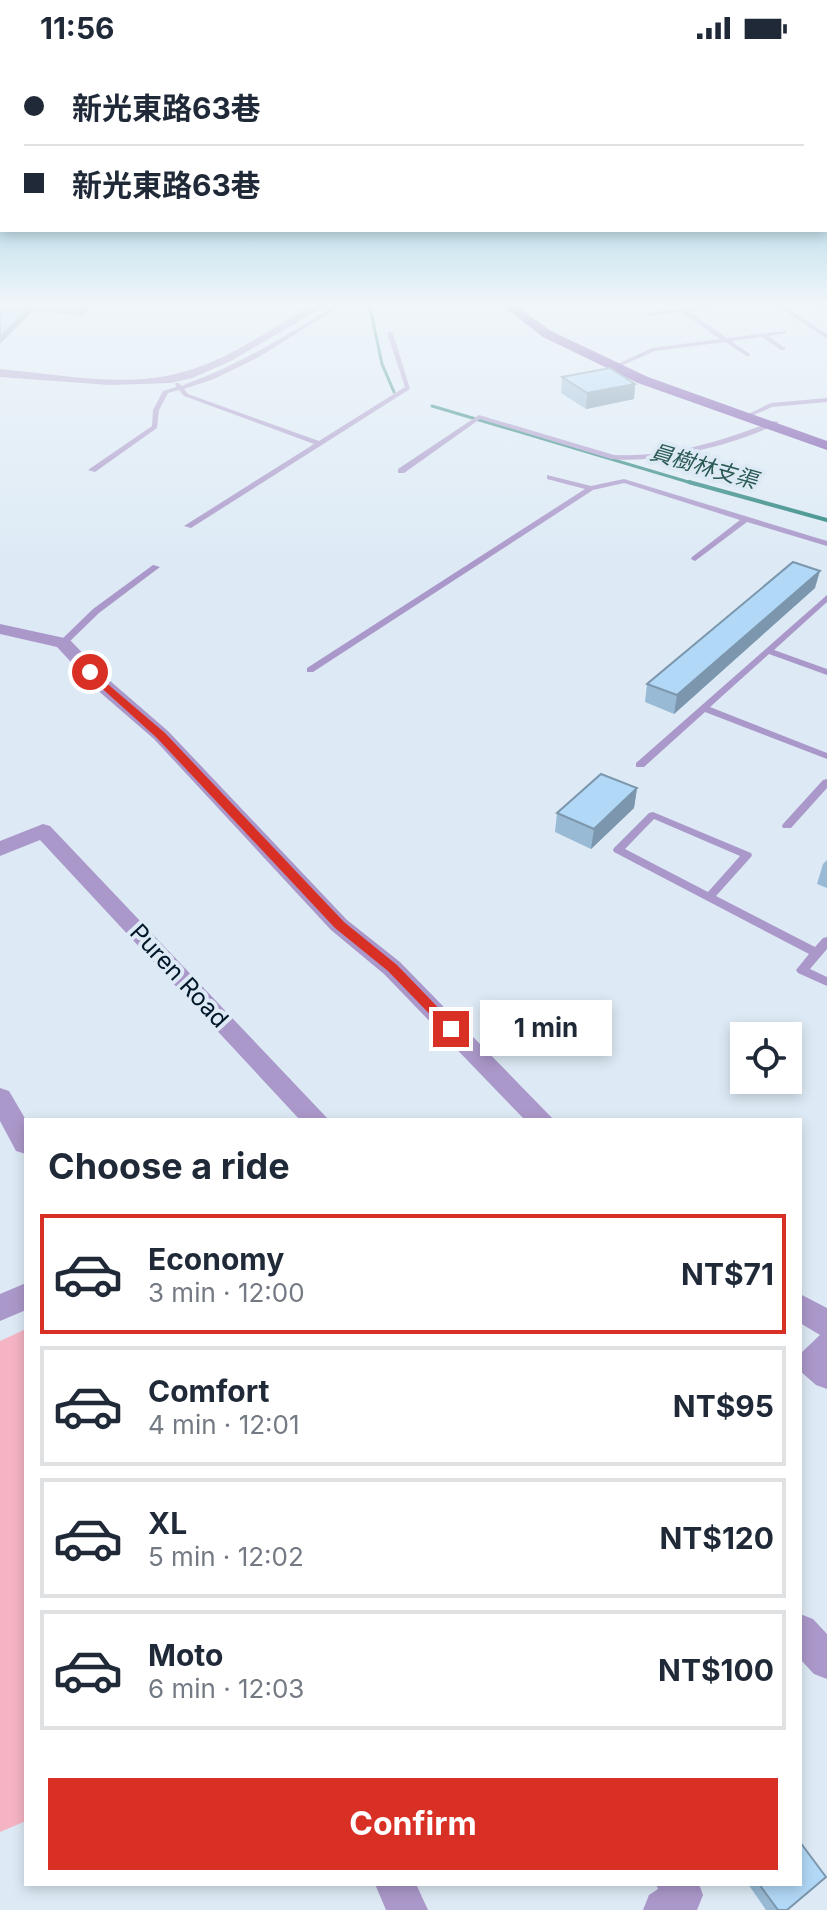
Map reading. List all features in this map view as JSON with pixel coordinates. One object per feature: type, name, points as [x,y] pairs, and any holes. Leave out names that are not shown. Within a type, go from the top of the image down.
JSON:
[{"type":"main road","points":[[682,390],[827,443]]},
{"type":"street","points":[[0,630],[63,643],[85,668],[171,745],[339,925],[392,968],[539,1118]]},
{"type":"street","name":"Puren Road","points":[[0,849],[43,831],[314,1118]]},
{"type":"street","points":[[0,1098],[24,1140]]},
{"type":"street","points":[[0,1308],[24,1297]]},
{"type":"street","points":[[802,1308],[827,1324]]},
{"type":"street","points":[[802,1634],[827,1661]]},
{"type":"street","points":[[396,1886],[407,1910]]},
{"type":"street","points":[[664,1910],[683,1895],[677,1886]]},
{"type":"lane","points":[[92,470],[155,427],[156,410],[169,390]]},
{"type":"lane","points":[[182,390],[186,395],[320,444]]},
{"type":"lane","points":[[188,526],[406,390]]},
{"type":"lane","points":[[748,415],[771,405],[827,400]]},
{"type":"lane","points":[[401,471],[479,417],[614,457],[636,460],[660,458],[772,423]]},
{"type":"lane","points":[[550,477],[591,488]]},
{"type":"lane","points":[[310,670],[591,488],[624,481],[827,544]]},
{"type":"lane","points":[[695,559],[746,519]]},
{"type":"lane","points":[[63,643],[96,611],[156,567]]},
{"type":"lane","points":[[640,765],[827,598]]},
{"type":"lane","points":[[768,651],[827,672]]},
{"type":"lane","points":[[704,708],[827,756]]},
{"type":"lane","points":[[787,826],[827,782]]},
{"type":"lane","points":[[709,897],[747,855],[653,815],[618,850],[817,953]]},
{"type":"lane","points":[[827,941],[802,970],[827,982]]},
{"type":"shaded area","points":[[24,1330],[24,1822],[0,1832],[0,1341]]},
{"type":"building","points":[[582,390],[606,390],[587,393]]},
{"type":"building","points":[[793,562],[820,571],[677,695],[647,684]]},
{"type":"building","points":[[601,774],[637,788],[594,829],[557,813]]},
{"type":"building","points":[[802,1845],[826,1877],[787,1910],[778,1910],[760,1886],[802,1886]]},
{"type":"waterway","name":"員樹林支渠","points":[[432,406],[695,484]]},
{"type":"waterway","name":"員樹林支渠","points":[[689,482],[827,520]]},
{"type":"route","points":[[90,672],[161,735],[294,880],[339,925],[392,968],[451,1029]]}]
